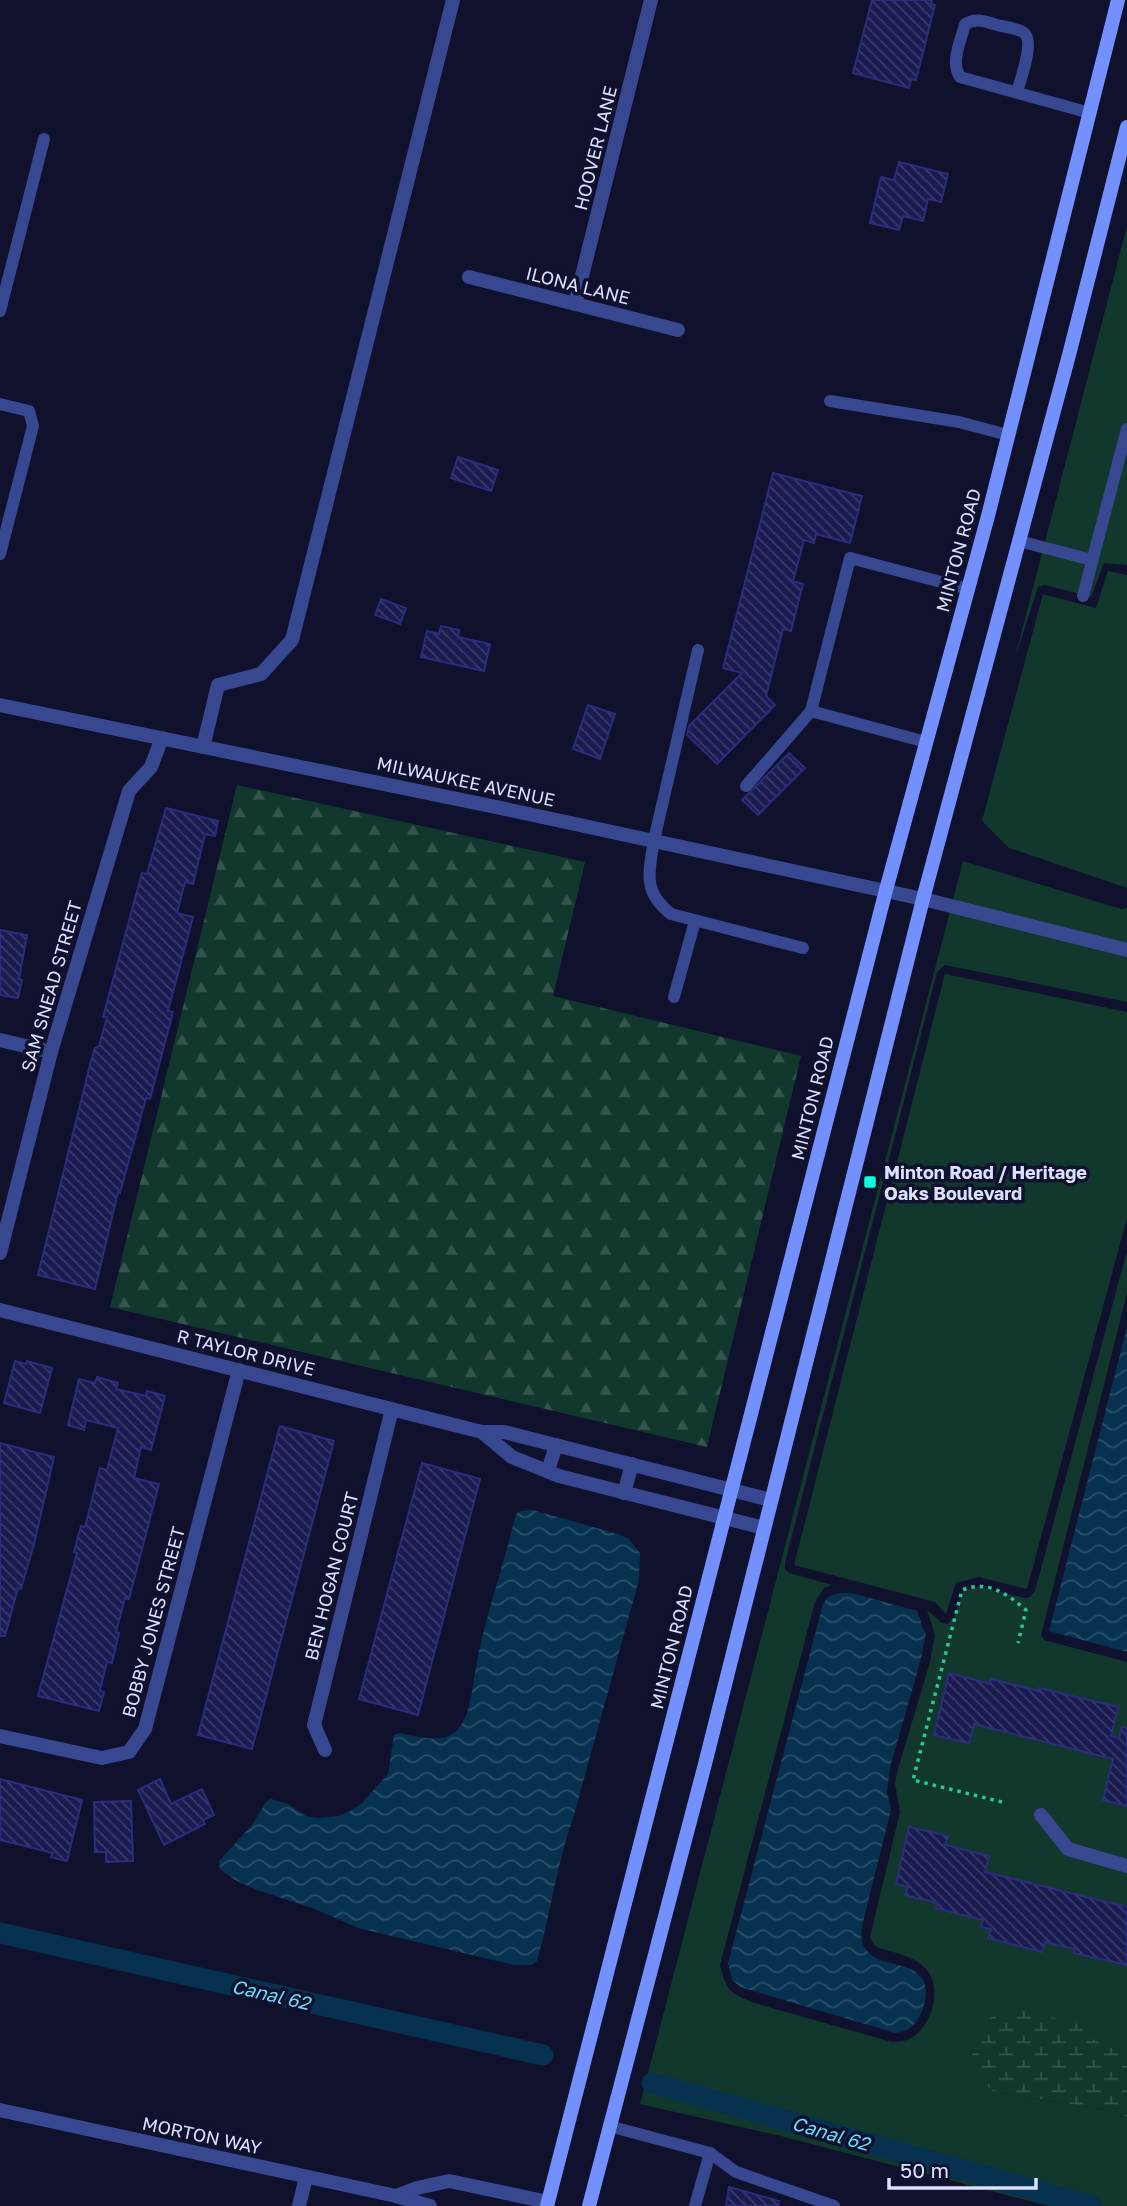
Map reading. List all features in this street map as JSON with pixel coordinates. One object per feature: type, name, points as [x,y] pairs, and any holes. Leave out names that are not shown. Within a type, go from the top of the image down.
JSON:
[{"type":"main road","name":"MINTON ROAD","points":[[547,2204],[886,890],[1008,435],[1118,0]]},
{"type":"main road","points":[[589,2206],[923,899],[1125,144],[1127,127]]},
{"type":"street","points":[[202,747],[218,685],[261,674],[292,640],[453,0]]},
{"type":"street","name":"HOOVER LANE","points":[[575,304],[651,0]]},
{"type":"street","name":"ILONA LANE","points":[[468,277],[678,330]]},
{"type":"street","name":"MILWAUKEE AVENUE","points":[[0,705],[886,890],[1127,950]]},
{"type":"street","name":"SAM SNEAD STREET","points":[[0,1253],[51,1052],[129,791],[151,767],[162,738]]},
{"type":"street","points":[[0,1040],[51,1052]]},
{"type":"street","name":"R TAYLOR DRIVE","points":[[0,1310],[482,1432],[504,1432],[771,1500]]},
{"type":"street","name":"BOBBY JONES STREET","points":[[0,1736],[102,1758],[129,1752],[145,1728],[239,1370]]},
{"type":"street","name":"BEN HOGAN COURT","points":[[325,1750],[314,1725],[393,1409]]},
{"type":"street","name":"R TAYLOR DRIVE","points":[[482,1432],[512,1457],[548,1471],[764,1528]]},
{"type":"street","points":[[548,1471],[556,1445]]},
{"type":"street","points":[[624,1493],[632,1464]]},
{"type":"street","points":[[1041,1815],[1068,1849],[1127,1866]]},
{"type":"street","name":"MORTON WAY","points":[[0,2110],[396,2196],[430,2206]]},
{"type":"street","points":[[299,2206],[306,2177]]},
{"type":"street","name":"MORTON WAY","points":[[396,2196],[449,2181],[547,2204]]},
{"type":"lane","points":[[1017,92],[1029,47],[1024,32],[984,21],[974,20],[965,24],[955,61],[960,76],[1090,113]]},
{"type":"lane","points":[[0,310],[44,139]]},
{"type":"lane","points":[[830,401],[959,422],[1008,435]]},
{"type":"lane","points":[[0,404],[29,411],[33,426],[0,554]]},
{"type":"lane","points":[[1083,596],[1125,447],[1127,429]]},
{"type":"lane","points":[[1019,541],[1092,560]]},
{"type":"lane","points":[[746,786],[811,711],[850,558],[968,589]]},
{"type":"lane","points":[[698,650],[654,841],[650,880],[652,894],[658,904],[671,914],[803,948]]},
{"type":"lane","points":[[811,711],[926,742]]},
{"type":"lane","points":[[674,997],[695,920]]},
{"type":"lane","points":[[610,2126],[709,2153],[736,2172],[834,2205]]},
{"type":"lane","points":[[695,2206],[709,2153]]},
{"type":"path","points":[[1002,1802],[913,1780],[962,1590],[987,1586],[1003,1593],[1026,1610],[1018,1643]]},
{"type":"green space","points":[[1127,226],[1127,565],[1104,563],[1091,597],[1045,585],[1038,587],[1014,661]]},
{"type":"green space","points":[[1108,571],[1127,575],[1127,888],[1009,848],[982,821],[1043,594],[1096,608]]},
{"type":"green space","points":[[237,785],[585,862],[553,996],[801,1056],[707,1447],[110,1307]]},
{"type":"green space","points":[[963,861],[1121,909],[1127,908],[1127,1002],[945,965],[937,972],[785,1563],[785,1569],[789,1573],[832,1585],[824,1588],[815,1602],[720,1965],[727,1986],[746,2000],[892,2042],[911,2038],[926,2023],[933,2004],[934,1984],[925,1968],[904,1955],[879,1948],[870,1937],[900,1812],[895,1783],[898,1769],[930,1662],[935,1635],[927,1610],[942,1623],[948,1624],[954,1617],[963,1591],[979,1587],[1025,1598],[1035,1591],[1127,1251],[1127,1293],[1041,1635],[1044,1640],[1127,1662],[1127,2055],[1093,2040],[1078,2024],[992,2091],[1119,2112],[1127,2117],[1127,2206],[1049,2206],[781,2136],[640,2104]]},
{"type":"green space","points":[[945,974],[1127,1012],[1127,1218],[1027,1589],[979,1577],[956,1583],[946,1614],[935,1602],[794,1565]]},
{"type":"green space","points":[[1021,2010],[1078,2024],[1094,2040],[1127,2055],[1127,2117],[1119,2112],[992,2091],[981,2079],[972,2056],[979,2030],[992,2016]]},
{"type":"water","points":[[1127,1327],[1127,1652],[1049,1631]]},
{"type":"water","points":[[533,1510],[618,1534],[629,1539],[640,1553],[639,1580],[563,1851],[537,1961],[531,1965],[514,1965],[358,1928],[315,1909],[257,1890],[235,1880],[220,1869],[219,1861],[252,1825],[266,1802],[271,1799],[288,1804],[306,1816],[338,1816],[362,1803],[388,1774],[394,1735],[398,1733],[438,1738],[453,1734],[459,1728],[469,1705],[481,1643],[516,1514]]},
{"type":"water","points":[[852,1593],[917,1611],[926,1633],[890,1767],[887,1792],[891,1810],[862,1926],[863,1943],[868,1952],[880,1960],[910,1969],[922,1978],[925,1984],[926,1997],[919,2018],[908,2029],[895,2033],[740,1987],[732,1980],[728,1963],[823,1604],[829,1596]]},
{"type":"building","points":[[872,0],[932,0],[931,4],[935,5],[916,80],[911,79],[909,88],[853,73]]},
{"type":"building","points":[[899,162],[948,174],[941,202],[928,199],[923,221],[903,216],[899,230],[870,223],[881,177],[894,180]]},
{"type":"building","points":[[458,457],[498,470],[491,491],[451,478]]},
{"type":"building","points":[[773,473],[862,496],[850,543],[816,534],[814,543],[804,540],[793,581],[803,584],[791,631],[783,629],[766,696],[775,705],[717,764],[687,735],[689,726],[742,673],[723,668]]},
{"type":"building","points":[[381,599],[406,608],[400,624],[375,615]]},
{"type":"building","points":[[441,626],[459,630],[458,637],[490,644],[484,671],[421,657],[427,631],[439,634]]},
{"type":"building","points":[[588,705],[615,714],[600,759],[573,749]]},
{"type":"building","points":[[789,753],[805,768],[758,815],[742,800]]},
{"type":"building","points":[[166,808],[218,821],[215,836],[205,834],[193,884],[185,882],[177,913],[193,917],[168,1011],[173,1012],[150,1099],[146,1098],[120,1193],[118,1192],[95,1289],[38,1275],[91,1061],[95,1048],[99,1046],[107,1017],[103,1017],[142,873],[147,874]]},
{"type":"building","points":[[0,930],[27,935],[18,998],[0,995]]},
{"type":"building","points":[[15,1361],[26,1364],[27,1361],[52,1368],[40,1413],[4,1403]]},
{"type":"building","points":[[97,1377],[118,1383],[116,1389],[146,1396],[147,1391],[165,1396],[151,1450],[141,1447],[134,1478],[159,1484],[129,1599],[125,1598],[116,1632],[119,1633],[112,1663],[107,1662],[100,1690],[104,1692],[99,1711],[38,1696],[77,1553],[74,1552],[81,1526],[85,1527],[100,1468],[107,1470],[118,1428],[86,1420],[84,1430],[68,1425],[79,1379],[95,1383]]},
{"type":"building","points":[[280,1426],[334,1441],[252,1749],[198,1735]]},
{"type":"building","points":[[0,1443],[54,1457],[34,1544],[5,1636],[0,1636]]},
{"type":"building","points":[[422,1463],[480,1479],[418,1715],[359,1699]]},
{"type":"building","points":[[949,1673],[990,1684],[991,1679],[1038,1691],[1039,1688],[1118,1707],[1111,1736],[1119,1738],[1122,1727],[1127,1728],[1127,1806],[1103,1800],[1113,1759],[974,1724],[969,1743],[934,1735]]},
{"type":"building","points":[[0,1779],[82,1800],[67,1861],[51,1857],[53,1853],[0,1840]]},
{"type":"building","points":[[160,1779],[171,1804],[202,1789],[214,1815],[203,1820],[205,1824],[164,1845],[138,1790]]},
{"type":"building","points":[[131,1801],[133,1861],[106,1862],[106,1852],[95,1852],[94,1802]]},
{"type":"building","points":[[909,1827],[948,1836],[945,1845],[989,1856],[985,1872],[1127,1907],[1127,1965],[1074,1953],[1075,1949],[1045,1942],[1042,1952],[988,1938],[991,1929],[981,1927],[983,1920],[936,1908],[938,1903],[905,1895],[908,1887],[896,1884]]},
{"type":"building","points":[[729,2187],[779,2201],[778,2206],[726,2206]]},
{"type":"waterway","name":"Canal 62","points":[[0,1933],[543,2055]]},
{"type":"waterway","name":"Canal 62","points":[[652,2083],[1092,2206]]},
{"type":"place","name":"Minton Road / Heritage Oaks Boulevard","points":[[870,1182]]}]
